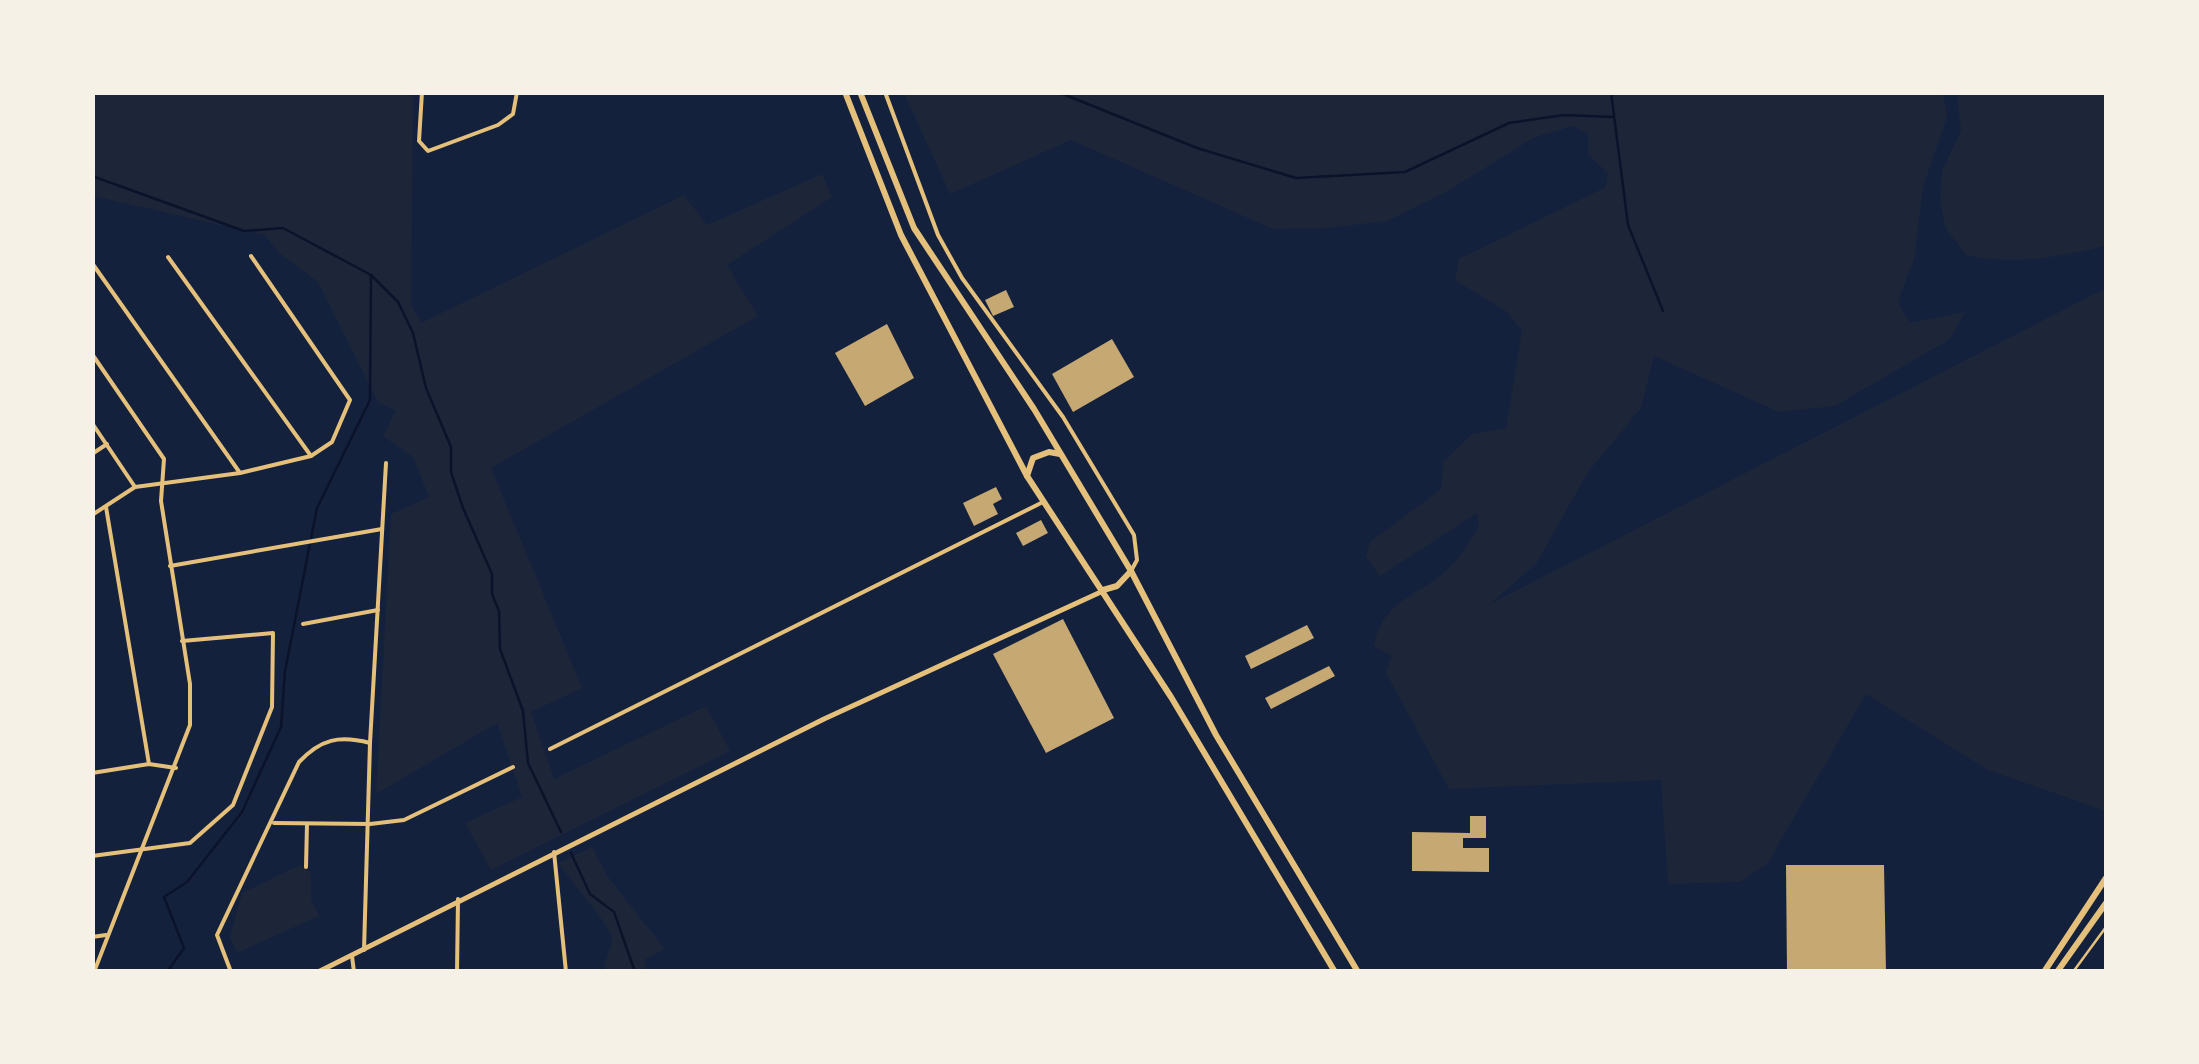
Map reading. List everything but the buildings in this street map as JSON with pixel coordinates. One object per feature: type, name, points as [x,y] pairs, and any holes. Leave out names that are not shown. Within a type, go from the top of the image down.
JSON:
[{"type":"main road","points":[[845,92],[900,235],[1027,476],[1103,590],[1336,972]]},
{"type":"main road","points":[[860,92],[914,228],[1061,454],[1130,570],[1216,735],[1358,972]]},
{"type":"main road","points":[[1027,476],[1033,458],[1061,454]]},
{"type":"main road","points":[[1103,590],[1117,586],[1130,570]]},
{"type":"main road","points":[[2044,972],[2106,878]]},
{"type":"main road","points":[[2056,972],[2106,903]]},
{"type":"street","points":[[422,92],[419,141],[424,151],[498,125],[513,114],[517,92]]},
{"type":"street","points":[[885,92],[938,236],[962,278],[1063,417],[1134,535],[1137,560],[1130,570]]},
{"type":"street","points":[[92,516],[135,487],[164,480],[240,473],[311,456],[332,442],[350,400],[251,256]]},
{"type":"street","points":[[168,257],[311,456]]},
{"type":"street","points":[[92,263],[240,473]]},
{"type":"street","points":[[1001,360],[1016,350]]},
{"type":"street","points":[[92,354],[164,458],[162,501],[190,684],[190,725],[176,768],[94,972]]},
{"type":"street","points":[[92,423],[135,487]]},
{"type":"street","points":[[92,454],[107,444]]},
{"type":"street","points":[[364,950],[370,743],[386,463]]},
{"type":"street","points":[[550,749],[1043,502]]},
{"type":"street","points":[[106,506],[149,764]]},
{"type":"street","points":[[170,566],[382,529]]},
{"type":"street","points":[[318,972],[824,719],[1103,590]]},
{"type":"street","points":[[303,624],[378,610]]},
{"type":"street","points":[[92,856],[190,843],[234,805],[272,708],[273,634],[182,641]]},
{"type":"street","points":[[231,972],[218,935],[274,823],[299,762],[316,744],[344,736],[370,743]]},
{"type":"street","points":[[92,773],[149,764],[176,768]]},
{"type":"street","points":[[274,823],[370,824],[404,820],[513,767]]},
{"type":"street","points":[[306,867],[307,824]]},
{"type":"street","points":[[554,852],[566,972]]},
{"type":"street","points":[[457,972],[458,899]]},
{"type":"street","points":[[92,937],[106,935]]},
{"type":"street","points":[[352,955],[354,972]]},
{"type":"path","points":[[2073,972],[2106,927]]},
{"type":"shaded area","points":[[392,92],[413,97],[411,304],[421,323],[684,195],[707,225],[822,174],[832,197],[727,265],[758,316],[491,468],[582,688],[531,712],[554,779],[706,706],[730,751],[491,870],[465,823],[522,797],[497,723],[376,794],[391,514],[429,497],[413,457],[383,436],[396,411],[378,402],[318,282],[279,253],[265,235],[93,196],[92,93]]},
{"type":"shaded area","points":[[904,93],[1943,93],[1947,117],[1923,187],[1914,259],[1898,302],[1910,323],[1965,312],[1950,339],[1835,406],[1779,412],[1654,356],[1641,408],[1588,472],[1536,564],[1490,604],[2106,288],[2106,811],[1988,770],[1866,694],[1767,864],[1740,882],[1668,884],[1661,780],[1449,789],[1386,673],[1392,656],[1374,646],[1379,630],[1394,608],[1439,577],[1458,558],[1479,527],[1477,513],[1380,576],[1366,557],[1370,542],[1441,489],[1443,462],[1472,434],[1506,428],[1522,331],[1507,312],[1455,280],[1459,259],[1606,187],[1608,173],[1588,155],[1588,134],[1573,126],[1535,137],[1448,191],[1387,221],[1273,229],[1071,140],[950,194]]},
{"type":"shaded area","points":[[1957,93],[2106,93],[2106,246],[2019,260],[1966,255],[1946,229],[1940,202],[1942,171],[1961,130]]},
{"type":"shaded area","points":[[592,847],[608,877],[665,949],[645,959],[645,971],[604,971],[611,935],[559,863]]},
{"type":"shaded area","points":[[300,865],[311,873],[311,900],[319,916],[237,953],[230,937],[242,893]]},
{"type":"waterway","points":[[1058,92],[1197,148],[1296,178],[1405,172],[1509,123],[1564,115],[1613,117]]},
{"type":"waterway","points":[[1611,92],[1628,225],[1663,311]]},
{"type":"waterway","points":[[92,176],[244,231],[283,228],[371,275],[398,302],[413,333],[426,388],[451,447],[451,472],[463,508],[492,574],[492,594],[499,611],[500,649],[523,711],[528,763],[561,832]]},
{"type":"waterway","points":[[167,972],[184,948],[164,897],[187,882],[242,812],[281,727],[285,671],[317,508],[370,400],[371,276]]},
{"type":"waterway","points":[[571,853],[590,894],[614,912],[635,972]]}]
